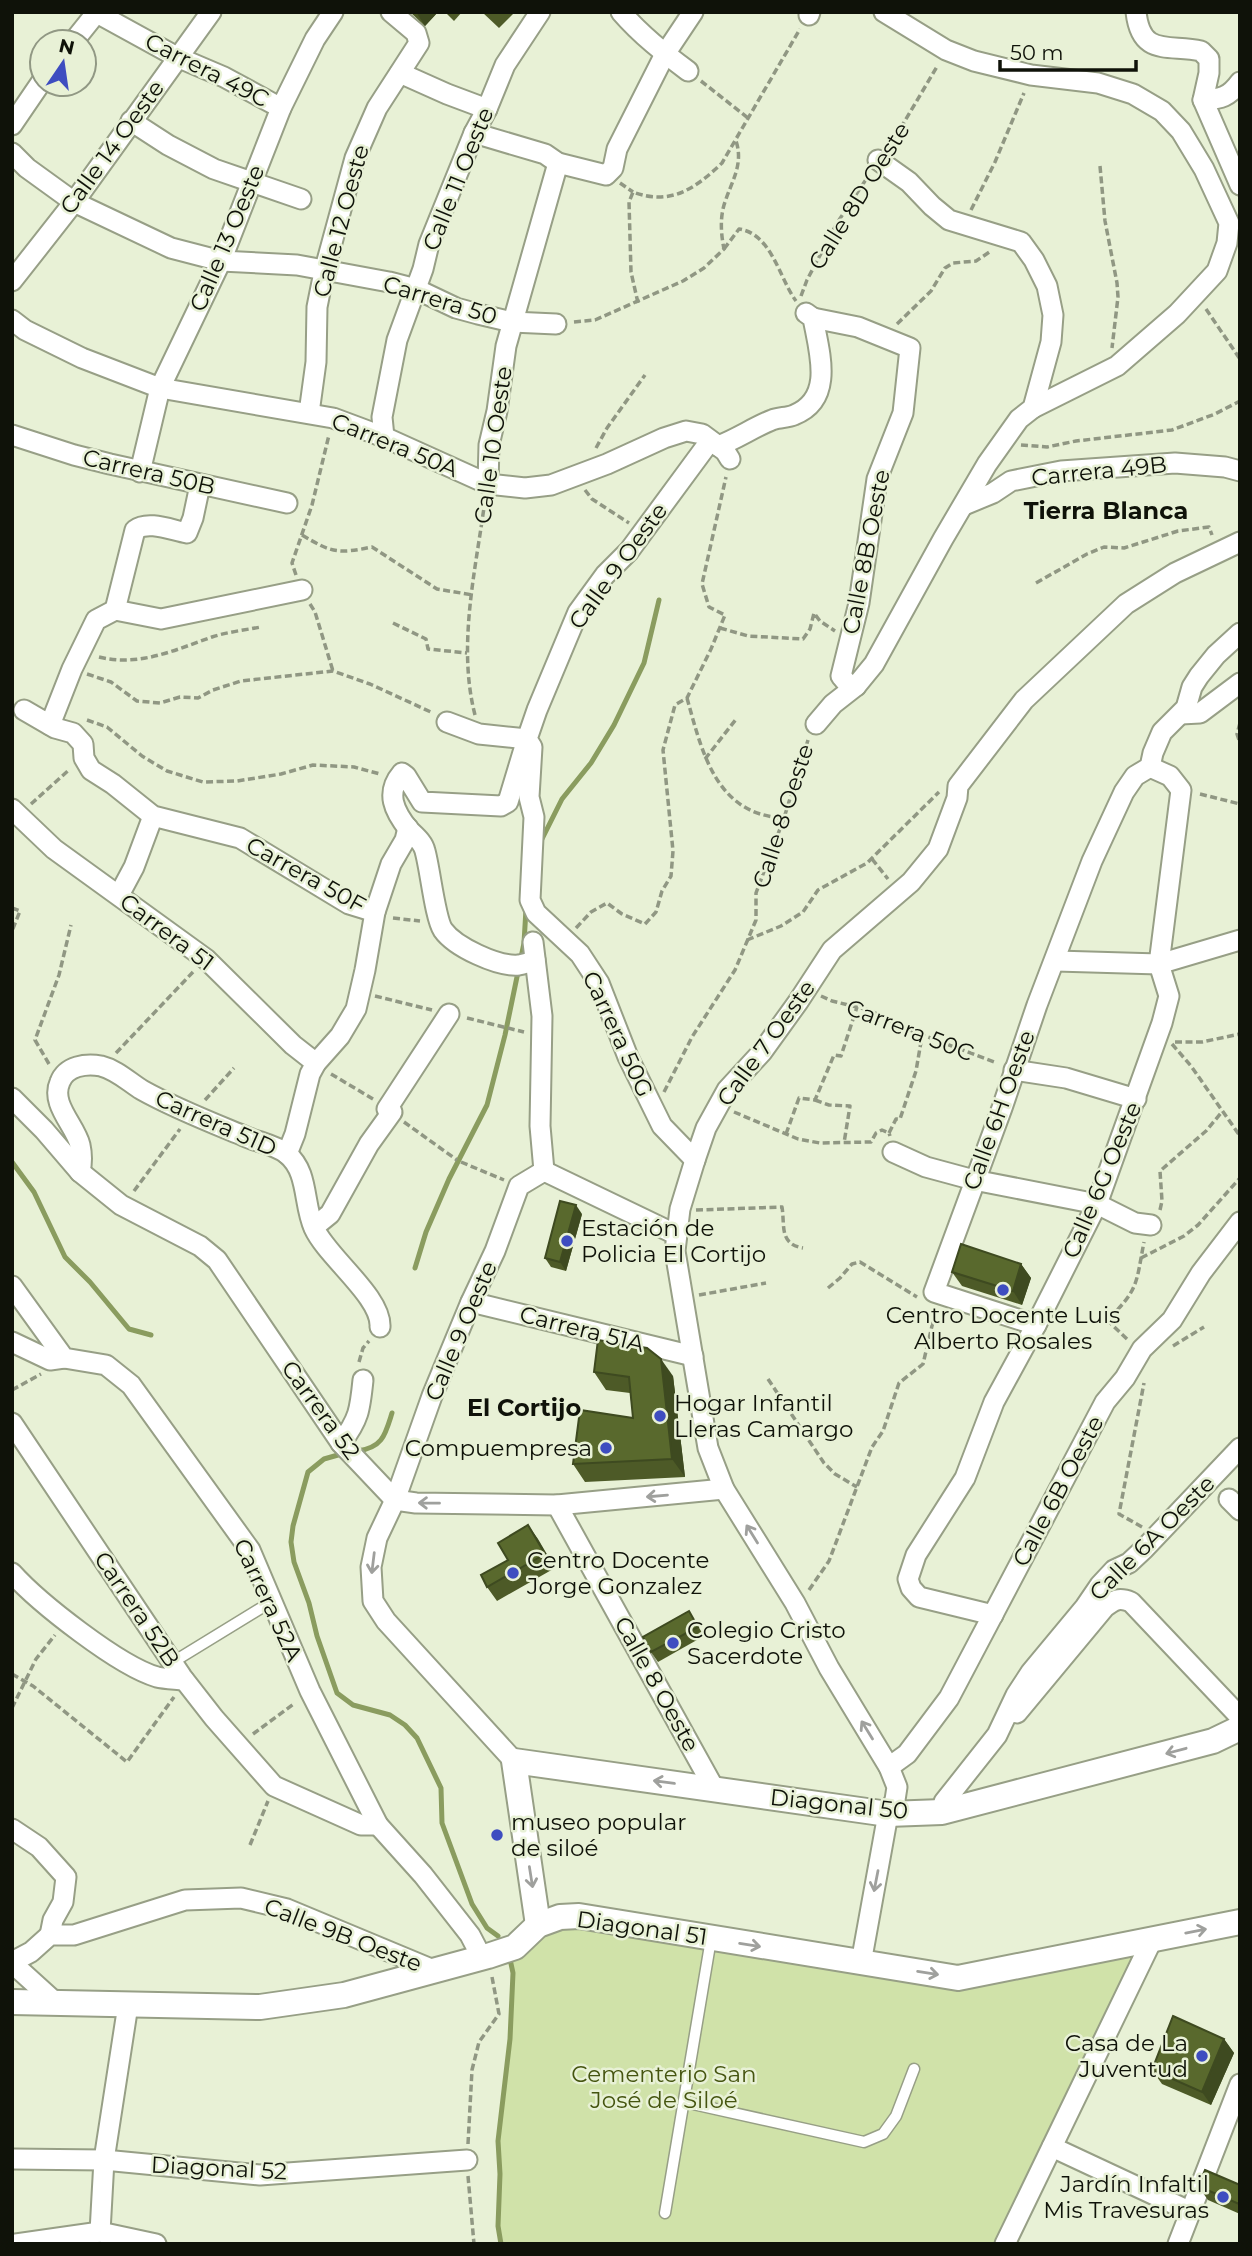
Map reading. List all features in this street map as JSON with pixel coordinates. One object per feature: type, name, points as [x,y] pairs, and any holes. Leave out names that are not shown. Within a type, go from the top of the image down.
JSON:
[{"type":"street","name":"Carrera 49C","points":[[96,12],[177,57],[224,77],[281,108]]},
{"type":"street","points":[[84,28],[96,12]]},
{"type":"street","name":"Calle 14 Oeste","points":[[12,281],[74,202],[211,12]]},
{"type":"street","name":"Calle 13 Oeste","points":[[139,471],[160,388],[221,261],[281,108],[315,38],[333,12]]},
{"type":"street","name":"Calle 12 Oeste","points":[[309,413],[316,362],[317,306],[336,212],[355,158],[377,108],[419,43],[416,33],[391,12]]},
{"type":"street","name":"Calle 11 Oeste","points":[[384,436],[382,416],[390,369],[429,244],[505,65],[540,12]]},
{"type":"street","points":[[621,12],[634,27],[688,71]]},
{"type":"street","points":[[474,133],[545,154],[558,163],[606,175],[613,168],[617,149],[665,54],[693,12]]},
{"type":"street","points":[[884,12],[946,50],[982,64],[1031,75],[1098,83],[1133,94],[1162,111],[1181,131],[1233,214],[1217,271],[1197,295],[1117,366],[1034,408]]},
{"type":"street","points":[[1136,12],[1139,33],[1148,43],[1164,48],[1201,51],[1209,59],[1203,100],[1240,185]]},
{"type":"street","points":[[400,73],[487,109]]},
{"type":"street","points":[[1203,100],[1226,97],[1232,94],[1240,82]]},
{"type":"street","points":[[12,125],[30,98]]},
{"type":"street","points":[[131,121],[168,145],[214,169],[301,199]]},
{"type":"street","name":"Carrera 50","points":[[12,153],[27,168],[74,202],[171,248],[221,261],[289,264],[416,289],[456,308],[512,322],[556,324]]},
{"type":"street","points":[[878,160],[909,182],[949,220],[1021,242],[1034,260],[1047,286],[1053,315],[1051,342],[1034,408]]},
{"type":"street","name":"Calle 10 Oeste","points":[[488,484],[489,445],[497,411],[506,346],[558,163]]},
{"type":"street","points":[[719,449],[773,420],[794,415],[809,407],[817,397],[822,384],[808,315],[858,327],[884,339]]},
{"type":"street","name":"Carrera 50A","points":[[12,320],[26,330],[82,358],[160,388],[333,418],[384,436],[488,484],[525,488],[551,485],[583,474],[664,438],[686,432],[702,433],[719,449]]},
{"type":"street","name":"Calle 8B Oeste","points":[[849,681],[850,635],[859,603],[877,479],[903,413],[910,348],[884,339]]},
{"type":"street","name":"Calle 8 Oeste","points":[[816,724],[849,681],[874,664],[936,550],[1000,446],[1019,419],[1034,408]]},
{"type":"street","name":"Carrera 50B","points":[[12,435],[74,456],[287,503]]},
{"type":"street","points":[[1000,446],[1012,481]]},
{"type":"street","name":"Calle 9 Oeste","points":[[398,777],[406,776],[422,802],[501,806],[508,802],[537,710],[578,612],[605,575],[629,551],[642,531],[719,449]]},
{"type":"street","name":"Carrera 49B","points":[[964,505],[993,493],[1012,481],[1061,471],[1175,463],[1225,467],[1240,471]]},
{"type":"street","points":[[115,610],[135,530],[149,525],[187,533],[200,485]]},
{"type":"street","name":"Calle 7 Oeste","points":[[861,1963],[888,1814],[895,1800],[897,1787],[889,1767],[829,1668],[794,1603],[724,1489],[708,1448],[675,1251],[680,1209],[706,1128],[727,1090],[762,1052],[832,950],[911,882],[938,849],[957,798],[958,786],[1024,700],[1126,604],[1174,573],[1240,542]]},
{"type":"street","points":[[53,719],[96,620],[115,610],[161,619],[302,590]]},
{"type":"street","points":[[1181,790],[1170,776],[1150,768],[1153,753],[1161,732],[1186,708],[1192,687],[1199,676],[1216,655],[1240,633]]},
{"type":"street","points":[[1181,714],[1200,713],[1240,683]]},
{"type":"street","name":"Carrera 50F","points":[[24,710],[53,719],[73,733],[83,744],[84,758],[91,770],[153,816],[240,838],[349,904],[375,912]]},
{"type":"street","points":[[447,722],[480,734],[527,739]]},
{"type":"street","name":"Calle 9 Oeste","points":[[527,739],[532,747],[529,797],[534,817],[530,900],[536,913]]},
{"type":"street","name":"Calle 6H Oeste","points":[[929,1297],[1093,862],[1124,792],[1135,776],[1150,768]]},
{"type":"street","points":[[398,777],[391,792],[394,805],[425,848],[442,929],[477,954],[518,965],[534,951],[542,1016],[540,1126],[544,1171]]},
{"type":"street","name":"Calle 6G Oeste","points":[[993,1615],[919,1597],[911,1588],[908,1579],[916,1555],[965,1478],[994,1402],[1097,1204],[1136,1099],[1169,996],[1160,964],[1181,790]]},
{"type":"street","name":"Carrera 51","points":[[16,812],[54,849],[206,959],[293,1045],[316,1063]]},
{"type":"street","points":[[119,895],[134,867],[153,816]]},
{"type":"street","points":[[287,1154],[316,1063],[340,1037],[356,1009],[375,912],[391,864],[405,840],[408,828]]},
{"type":"street","name":"Carrera 50G","points":[[536,913],[580,954],[598,983],[628,1057],[662,1126],[695,1160]]},
{"type":"street","points":[[1056,961],[1160,964],[1240,940]]},
{"type":"street","points":[[314,1227],[330,1214],[369,1144],[449,1014]]},
{"type":"street","points":[[80,1172],[80,1143],[65,1117],[57,1094],[60,1080],[72,1069],[84,1065],[109,1069]]},
{"type":"street","name":"Carrera 51D","points":[[109,1069],[143,1090],[193,1114],[287,1154],[300,1169],[314,1227],[379,1314],[380,1327]]},
{"type":"street","points":[[1014,1070],[1066,1078],[1136,1099]]},
{"type":"street","name":"Carrera 52","points":[[12,1098],[80,1172],[121,1205],[200,1246],[217,1260],[341,1443],[395,1500]]},
{"type":"street","points":[[891,1142],[926,1167],[974,1180],[1097,1204],[1135,1223],[1151,1225]]},
{"type":"street","points":[[519,1186],[544,1171]]},
{"type":"street","points":[[544,1171],[677,1235]]},
{"type":"street","name":"Calle 9 Oeste","points":[[514,1761],[386,1621],[373,1601],[370,1567],[377,1538],[395,1500],[432,1396],[495,1251],[519,1186]]},
{"type":"street","name":"Calle 6B Oeste","points":[[889,1767],[906,1754],[949,1698],[1105,1402],[1125,1378],[1142,1349],[1172,1320],[1201,1273],[1240,1222]]},
{"type":"street","points":[[12,1286],[64,1358],[50,1360],[12,1342]]},
{"type":"street","points":[[929,1297],[1036,1325]]},
{"type":"street","name":"Carrera 51A","points":[[471,1302],[693,1356]]},
{"type":"street","name":"Carrera 52A","points":[[64,1358],[106,1365],[131,1385],[250,1550],[310,1691],[378,1825],[423,1875],[485,1957]]},
{"type":"street","points":[[341,1443],[356,1423],[361,1407],[363,1380]]},
{"type":"street","name":"Carrera 52B","points":[[12,1423],[184,1680],[274,1786]]},
{"type":"street","name":"Calle 6A Oeste","points":[[997,1735],[1016,1695],[1031,1672],[1100,1585],[1114,1570],[1129,1563],[1240,1448]]},
{"type":"street","points":[[395,1500],[416,1503],[557,1505],[724,1489]]},
{"type":"street","name":"Calle 8 Oeste","points":[[557,1505],[715,1790]]},
{"type":"street","points":[[12,1573],[29,1592],[122,1660],[157,1677],[184,1680]]},
{"type":"street","name":"Calle 6A Oeste","points":[[942,1812],[944,1802],[997,1735],[1114,1599],[1131,1602],[1240,1717]]},
{"type":"street","name":"Diagonal 50","points":[[514,1761],[888,1814],[942,1812],[1213,1741],[1240,1728]]},
{"type":"street","points":[[514,1761],[538,1925]]},
{"type":"street","points":[[274,1786],[361,1825],[378,1825]]},
{"type":"street","points":[[12,1829],[39,1847],[66,1877],[63,1902],[53,1920],[50,1935],[31,1952],[12,1962],[55,2002]]},
{"type":"street","name":"Calle 9B Oeste","points":[[50,1935],[74,1935],[185,1900],[241,1898],[287,1909],[436,1971]]},
{"type":"street","name":"Diagonal 51","points":[[12,2002],[260,2007],[344,1995],[515,1947],[538,1925],[560,1917],[579,1916],[958,1978],[1240,1922]]},
{"type":"street","points":[[1005,2244],[1152,1940]]},
{"type":"street","points":[[100,2232],[104,2160],[128,2005]]},
{"type":"street","points":[[1178,2244],[1240,2084]]},
{"type":"street","points":[[1052,2147],[1189,2211]]},
{"type":"street","name":"Diagonal 52","points":[[12,2159],[104,2160],[260,2175],[467,2160]]},
{"type":"street","points":[[16,2244],[100,2232],[156,2244]]},
{"type":"lane","points":[[173,1662],[271,1602]]},
{"type":"lane","points":[[665,2213],[711,1938]]},
{"type":"lane","points":[[684,2102],[864,2142],[883,2134],[896,2116],[914,2069]]},
{"type":"path","points":[[638,303],[631,272],[629,202],[633,192],[650,198],[670,197],[706,179],[722,163],[810,13]]},
{"type":"path","name":"Calle 8D Oeste","points":[[808,315],[801,293],[807,280],[837,223],[903,124],[946,50]]},
{"type":"path","points":[[688,71],[748,118]]},
{"type":"path","points":[[967,225],[972,206],[995,162],[1031,75]]},
{"type":"path","points":[[724,249],[721,225],[724,204],[739,164],[740,153],[736,141]]},
{"type":"path","points":[[1100,166],[1105,222],[1117,282],[1118,297],[1111,350],[1117,366]]},
{"type":"path","points":[[556,324],[595,320],[684,281],[704,268],[724,249],[739,229],[757,235],[765,245],[790,294],[808,315]]},
{"type":"path","points":[[884,339],[930,290],[945,268],[953,263],[976,261],[985,257],[993,250],[1000,234]]},
{"type":"path","points":[[1197,295],[1240,359]]},
{"type":"path","points":[[642,531],[592,499],[583,474],[607,428],[645,375]]},
{"type":"path","points":[[1000,446],[1047,447],[1172,430],[1215,414],[1240,401]]},
{"type":"path","points":[[333,418],[312,505],[292,563],[302,590],[315,612],[333,671]]},
{"type":"path","points":[[565,940],[591,912],[607,903],[645,925],[656,912],[662,891],[671,876],[673,851],[663,750],[675,705],[687,698],[725,615],[709,607],[702,584],[724,494],[719,449]]},
{"type":"path","name":"Calle 10 Oeste","points":[[480,734],[471,701],[468,653],[488,484]]},
{"type":"path","points":[[1036,583],[1104,547],[1124,548],[1178,531],[1209,527],[1219,552]]},
{"type":"path","points":[[302,535],[328,550],[346,552],[372,547],[437,589],[473,595]]},
{"type":"path","points":[[720,628],[748,636],[803,639],[810,629],[814,613],[829,628],[850,635]]},
{"type":"path","points":[[393,623],[426,639],[428,649],[468,653]]},
{"type":"path","points":[[76,661],[143,660],[214,636],[261,626]]},
{"type":"path","points":[[76,661],[137,701],[160,703],[180,697],[198,698],[241,681],[333,671],[370,684],[447,722]]},
{"type":"path","points":[[687,698],[705,759],[715,779],[747,808],[784,818]]},
{"type":"path","points":[[705,759],[737,718]]},
{"type":"path","points":[[53,719],[92,720],[107,727],[167,771],[203,782],[237,781],[281,774],[313,765],[354,767],[398,777]]},
{"type":"path","points":[[1240,723],[1237,734],[1240,743]]},
{"type":"path","name":"Calle 8 Oeste","points":[[652,1107],[668,1087],[692,1037],[734,970],[747,940],[755,920],[757,893],[806,746],[816,724]]},
{"type":"path","points":[[16,812],[84,758]]},
{"type":"path","points":[[747,940],[781,926],[803,912],[818,890],[872,859],[939,791],[958,786]]},
{"type":"path","points":[[1181,790],[1240,804]]},
{"type":"path","points":[[872,859],[899,893]]},
{"type":"path","points":[[12,908],[20,911],[12,931]]},
{"type":"path","name":"Carrera 50F","points":[[375,912],[408,921],[439,921]]},
{"type":"path","points":[[60,1080],[35,1040],[59,975],[71,925]]},
{"type":"path","points":[[109,1069],[206,959]]},
{"type":"path","name":"Carrera 50C","points":[[807,989],[832,1001],[869,1010],[922,1035],[1014,1070]]},
{"type":"path","points":[[815,1100],[834,1055],[841,1056],[857,1007]]},
{"type":"path","points":[[1240,1034],[1202,1042],[1171,1042],[1240,1136]]},
{"type":"path","points":[[891,1142],[896,1119],[900,1119],[916,1071],[922,1035]]},
{"type":"path","points":[[121,1205],[193,1114],[234,1068]]},
{"type":"path","points":[[786,1134],[799,1098],[815,1100],[829,1105],[850,1107],[844,1143]]},
{"type":"path","points":[[718,1106],[786,1134],[820,1143],[871,1142],[876,1133],[883,1130],[891,1142]]},
{"type":"path","points":[[461,1162],[519,1186]]},
{"type":"path","points":[[1141,1258],[1184,1236],[1198,1225],[1240,1178]]},
{"type":"path","points":[[680,1209],[708,1211],[782,1207],[785,1239],[796,1247],[803,1248]]},
{"type":"path","points":[[794,1603],[813,1585],[829,1561],[872,1447],[883,1431],[899,1383],[923,1364],[936,1310],[929,1297],[860,1262],[852,1264],[828,1288]]},
{"type":"path","points":[[683,1297],[766,1283]]},
{"type":"path","points":[[1107,1320],[1137,1347],[1145,1381],[1119,1514],[1156,1535]]},
{"type":"path","points":[[363,1380],[359,1362],[363,1348],[380,1327]]},
{"type":"path","points":[[768,1379],[824,1463],[835,1474],[857,1487]]},
{"type":"path","points":[[12,1709],[36,1659],[67,1621]]},
{"type":"path","points":[[12,1674],[127,1762],[184,1680]]},
{"type":"path","points":[[238,1746],[310,1691]]},
{"type":"path","points":[[250,1845],[274,1786]]},
{"type":"path","points":[[474,2244],[467,2160],[472,2070],[479,2042],[499,2014],[485,1957]]},
{"type":"green space","name":"Cementerio San José de Siloé","points":[[560,1917],[958,1978],[1152,1940],[1005,2244],[501,2244],[498,2226],[498,2141],[510,2039],[513,1973],[510,1959]]},
{"type":"building","points":[[560,1201],[576,1205],[560,1262],[545,1258]]},
{"type":"building","points":[[961,1244],[1021,1264],[1013,1291],[952,1272]]},
{"type":"building","points":[[598,1340],[647,1348],[661,1359],[672,1459],[573,1464],[580,1410],[633,1418],[629,1377],[594,1372]]},
{"type":"building","points":[[528,1525],[545,1554],[487,1587],[481,1575],[508,1560],[498,1543]]},
{"type":"building","points":[[689,1611],[698,1627],[651,1652],[643,1637]]},
{"type":"building","points":[[1173,2016],[1224,2039],[1202,2092],[1152,2070]]},
{"type":"building","points":[[1205,2170],[1240,2185],[1239,2204],[1198,2186]]},
{"type":"waterway","points":[[540,843],[562,799],[591,763],[614,725],[644,663],[659,600]]},
{"type":"waterway","points":[[415,1268],[426,1232],[449,1179],[487,1105],[524,943],[526,909]]},
{"type":"waterway","points":[[12,1162],[34,1192],[65,1257],[129,1329],[151,1335]]},
{"type":"waterway","points":[[358,1451],[373,1446],[382,1439],[392,1413]]},
{"type":"waterway","points":[[338,1455],[324,1459],[308,1472],[291,1542],[294,1562],[309,1603],[317,1636],[337,1693],[353,1705],[390,1715],[405,1725],[417,1738],[441,1788],[442,1823],[472,1904],[487,1928],[498,1936]]},
{"type":"waterway","points":[[501,2244],[498,2226],[498,2141],[510,2039],[513,1973],[510,1959]]},
{"type":"place","name":"Estación de Policia El Cortijo","points":[[567,1241]]},
{"type":"place","name":"Centro Docente Luis Alberto Rosales","points":[[1003,1290]]},
{"type":"place","name":"Hogar Infantil Lleras Camargo","points":[[660,1416]]},
{"type":"place","name":"Compuempresa","points":[[606,1448]]},
{"type":"place","name":"Centro Docente Jorge Gonzalez","points":[[513,1573]]},
{"type":"place","name":"Colegio Cristo Sacerdote","points":[[673,1643]]},
{"type":"place","name":"museo popular de siloé","points":[[497,1835]]},
{"type":"place","name":"Casa de La Juventud","points":[[1202,2056]]},
{"type":"place","name":"Jardín Infaltil Mis Travesuras","points":[[1223,2197]]},
{"type":"district","name":"Tierra Blanca","points":[[1106,510]]},
{"type":"district","name":"El Cortijo","points":[[524,1407]]}]
